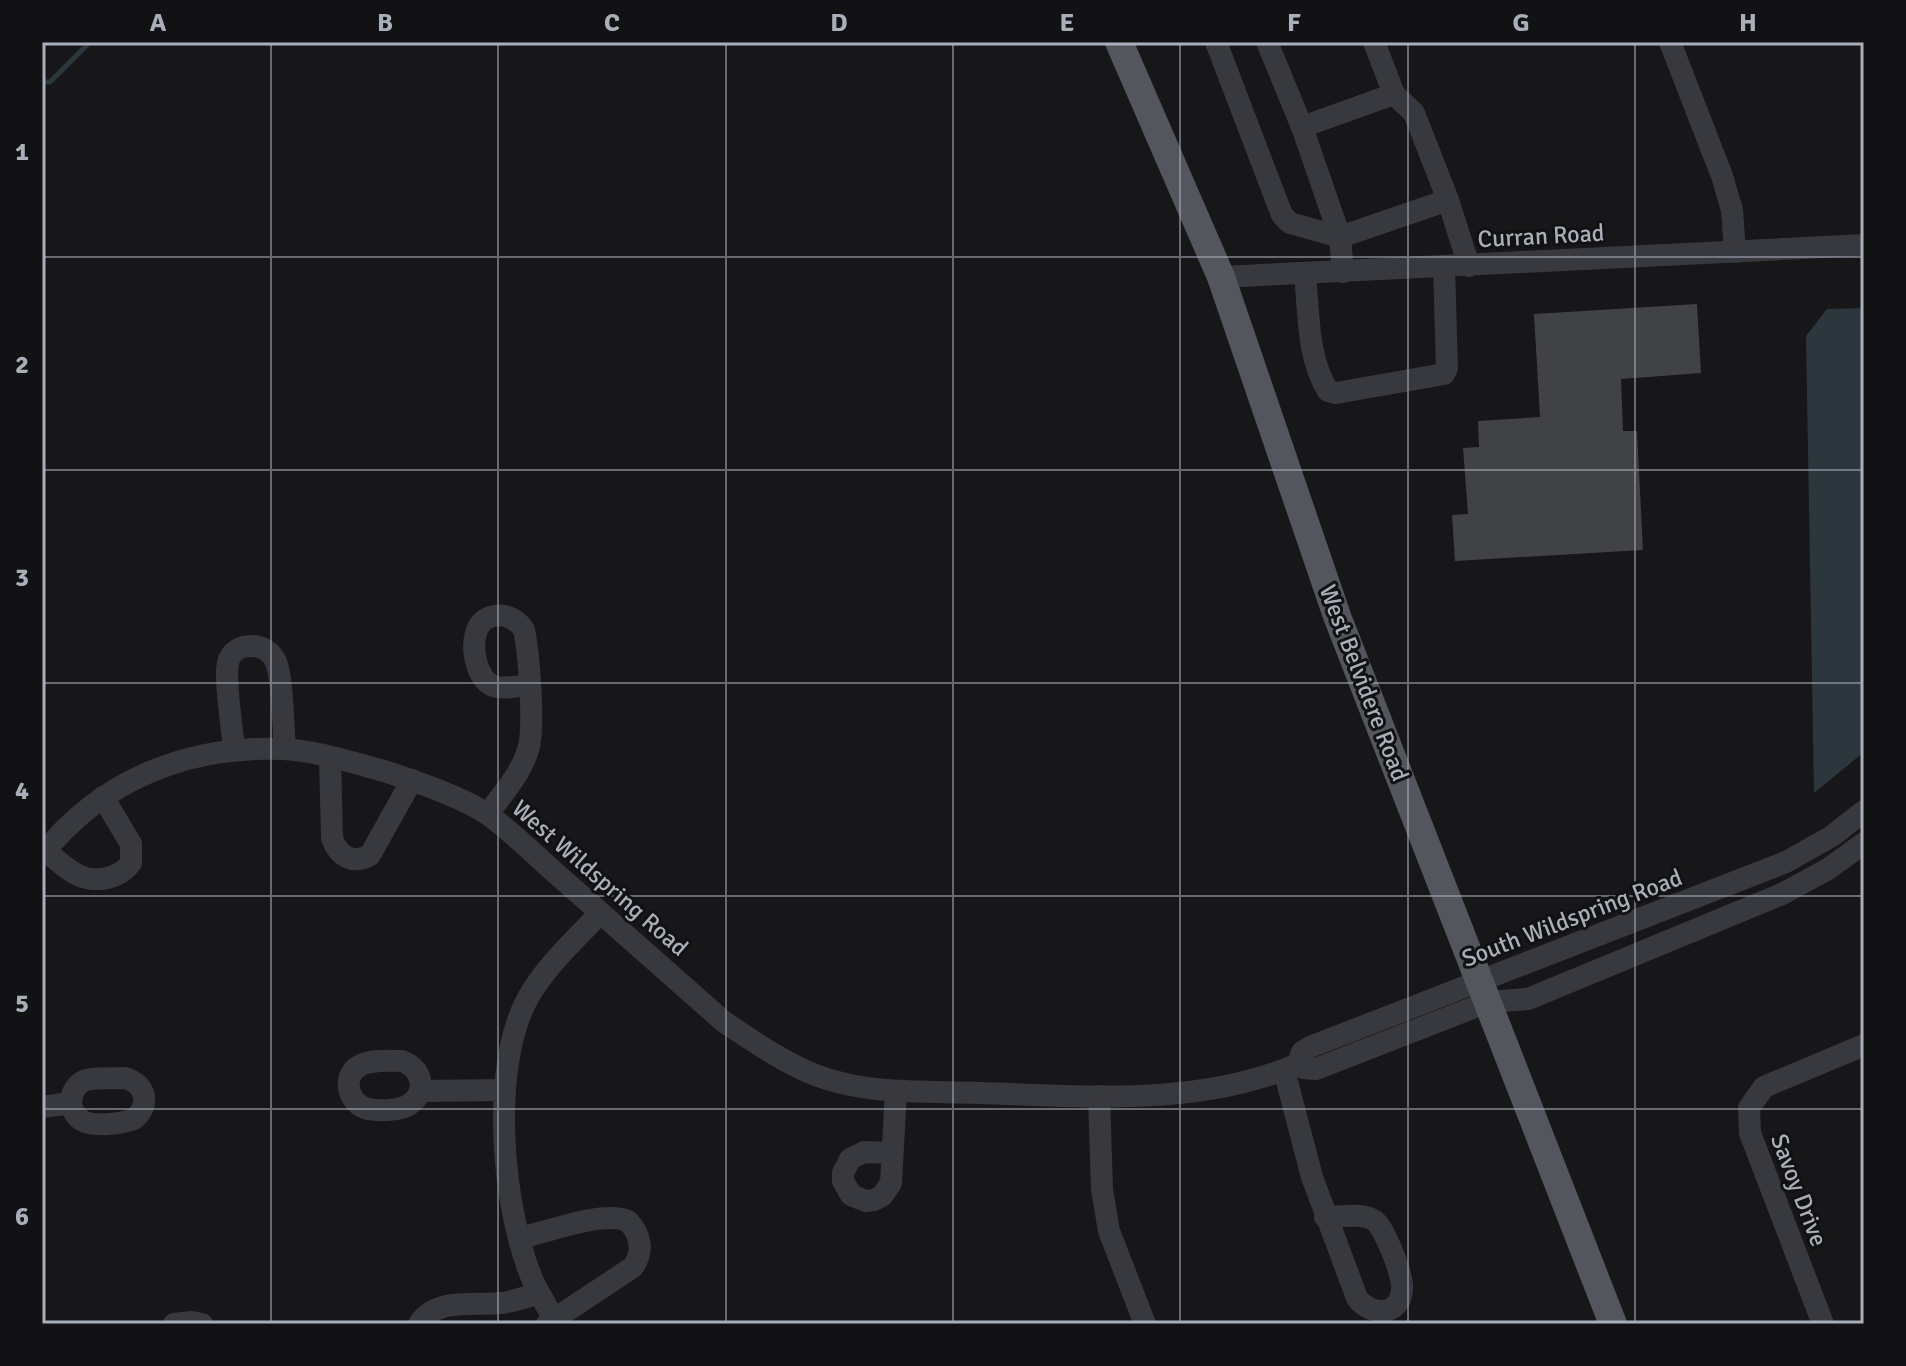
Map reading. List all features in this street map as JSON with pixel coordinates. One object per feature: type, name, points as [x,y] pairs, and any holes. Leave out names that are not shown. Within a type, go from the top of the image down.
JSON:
[{"type":"main road","name":"West Belvidere Road","points":[[1119,42],[1221,277],[1337,616],[1613,1324]]},
{"type":"street","points":[[1216,42],[1282,215],[1290,223],[1340,237],[1448,200]]},
{"type":"street","points":[[1267,42],[1302,127],[1340,237],[1343,272]]},
{"type":"street","points":[[1374,42],[1394,94],[1407,103],[1414,113],[1448,200],[1469,266]]},
{"type":"street","points":[[1670,42],[1722,176],[1732,210],[1735,252]]},
{"type":"street","points":[[1302,127],[1394,94]]},
{"type":"street","name":"Curran Road","points":[[1221,277],[1864,245]]},
{"type":"street","points":[[1305,275],[1312,348],[1322,383],[1328,391],[1336,393],[1444,374],[1447,368],[1444,267]]},
{"type":"street","points":[[234,751],[227,665],[235,652],[248,646],[264,649],[277,663],[285,749]]},
{"type":"street","points":[[488,814],[518,772],[528,751],[532,728],[528,685]]},
{"type":"street","name":"West Wildspring Road","points":[[43,851],[70,823],[133,778],[164,764],[201,754],[285,749],[330,757],[412,780],[488,814],[723,1021],[765,1050],[818,1076],[873,1090],[896,1091]]},
{"type":"street","points":[[330,757],[332,838],[338,850],[350,859],[363,859],[370,855],[412,780]]},
{"type":"street","points":[[43,851],[81,877],[106,878],[125,870],[131,863],[131,846],[103,797]]},
{"type":"street","name":"South Wildspring Road","points":[[896,1091],[1099,1096],[1176,1094],[1261,1079],[1291,1067],[1316,1069],[1484,991],[1802,854],[1864,811]]},
{"type":"street","name":"South Wildspring Road","points":[[1484,991],[1528,999],[1766,901],[1828,869],[1864,843]]},
{"type":"street","points":[[1755,875],[1766,901]]},
{"type":"street","points":[[520,1238],[596,1219],[614,1218],[628,1221],[637,1234],[639,1256],[633,1267],[553,1323],[539,1293],[520,1238],[514,1219],[507,1165],[505,1090],[507,1055],[514,1028],[528,997],[543,975],[600,913]]},
{"type":"street","name":"Savoy Drive","points":[[1823,1324],[1750,1133],[1749,1108],[1764,1087],[1864,1045]]},
{"type":"street","points":[[1291,1067],[1302,1143],[1325,1217]]},
{"type":"street","points":[[420,1091],[505,1090]]},
{"type":"street","points":[[892,1153],[896,1091]]},
{"type":"street","points":[[1099,1096],[1102,1189],[1109,1231],[1145,1324]]},
{"type":"street","points":[[42,1107],[71,1103]]},
{"type":"street","points":[[419,1324],[430,1312],[441,1307],[512,1302],[539,1293]]},
{"type":"street","points":[[174,1324],[202,1324]]},
{"type":"shaded area","points":[[1864,308],[1864,752],[1814,793],[1806,336],[1827,309]]},
{"type":"building","points":[[1697,304],[1701,373],[1621,379],[1623,431],[1637,431],[1643,550],[1455,561],[1452,515],[1468,514],[1463,448],[1479,447],[1478,421],[1540,417],[1534,314]]},
{"type":"waterway","points":[[42,82],[50,82],[90,42]]}]
